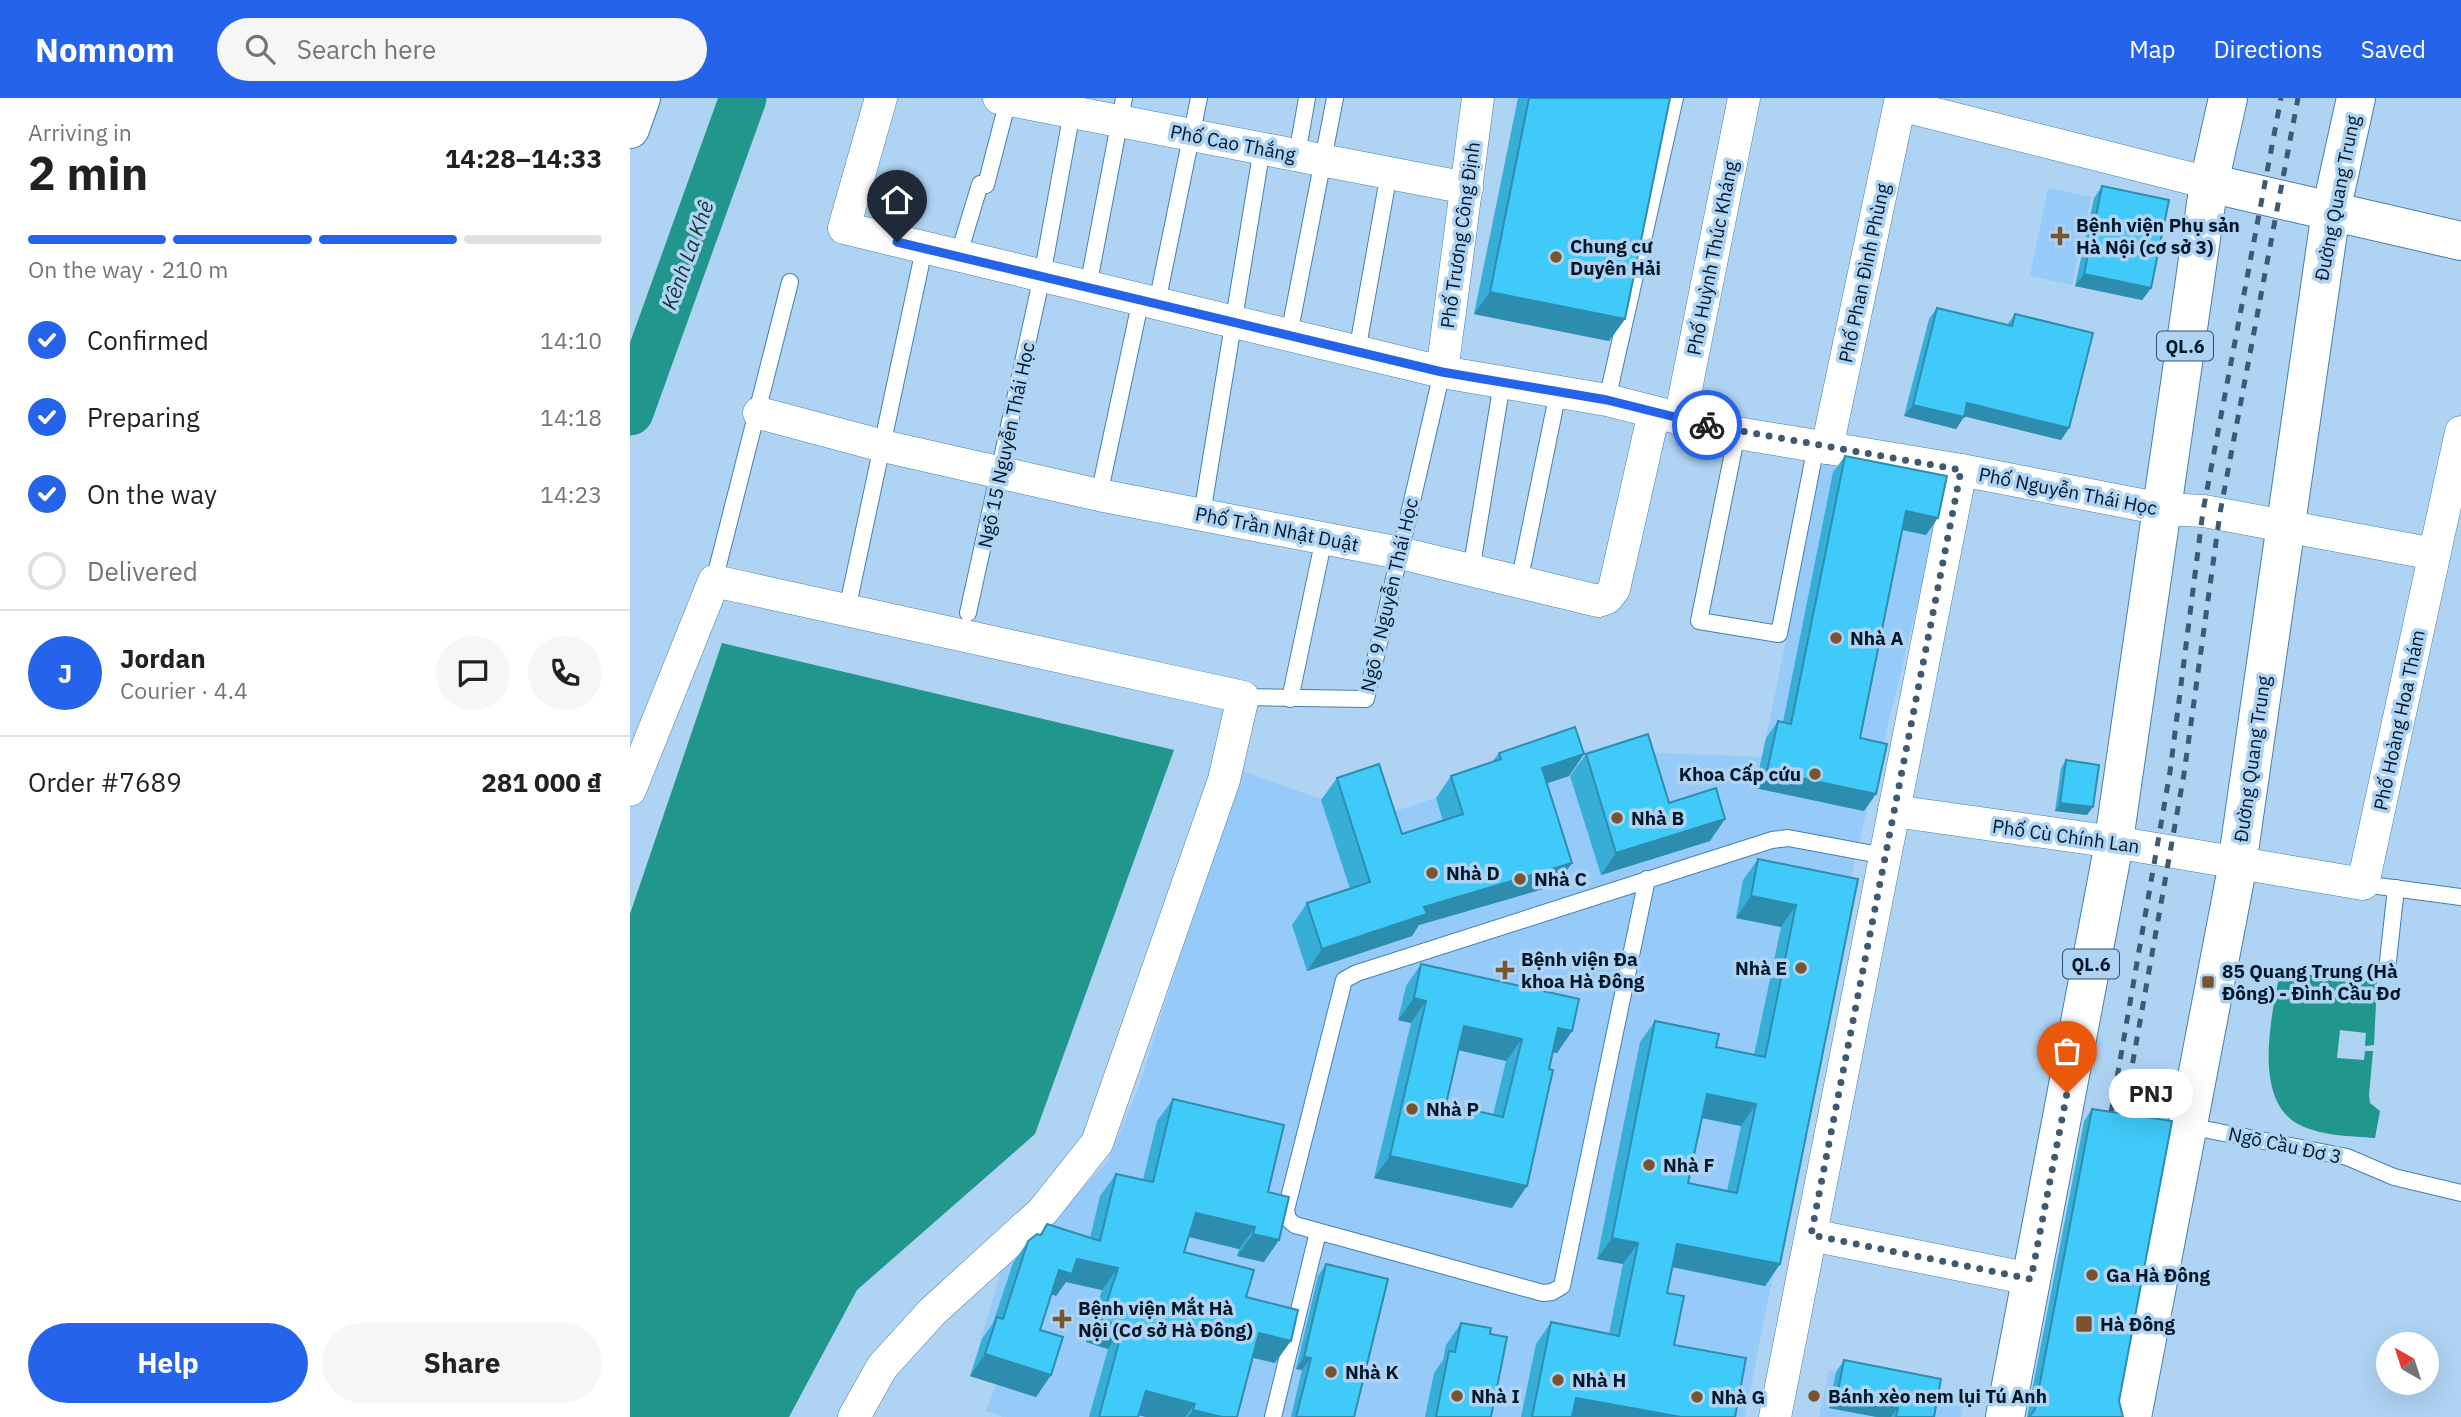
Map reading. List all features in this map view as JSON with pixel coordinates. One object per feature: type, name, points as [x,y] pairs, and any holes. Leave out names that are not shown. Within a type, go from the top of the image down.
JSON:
[{"type":"main road","points":[[630,129],[641,98]]},
{"type":"main road","name":"QL.6","points":[[2005,1417],[2114,842],[2209,183],[2228,98]]},
{"type":"main road","name":"Đường Quang Trung","points":[[2132,1417],[2237,864],[2331,211],[2356,98]]},
{"type":"main road","points":[[2209,183],[2461,241]]},
{"type":"street","name":"Phố Nguyễn Thái Học","points":[[881,98],[844,228],[1442,372],[1607,400],[1737,433],[1961,470],[2162,509],[2204,511],[2434,554]]},
{"type":"street","name":"Phố Trương Công Định","points":[[1442,372],[1478,98]]},
{"type":"street","name":"Phố Huỳnh Thúc Kháng","points":[[1667,415],[1744,98]]},
{"type":"street","name":"Phố Cao Thắng","points":[[1003,99],[1072,112],[1122,110],[1191,135],[1467,188]]},
{"type":"street","points":[[1900,101],[2209,183]]},
{"type":"street","name":"Phố Phan Đình Phùng","points":[[1822,447],[1900,101]]},
{"type":"street","name":"Phố Trần Nhật Duật","points":[[759,414],[883,446],[1099,495],[1400,553],[1598,601],[1607,598],[1614,589],[1667,415]]},
{"type":"street","name":"Phố Hoàng Hoa Thám","points":[[2363,884],[2434,554],[2453,507],[2461,432]]},
{"type":"street","points":[[1775,1417],[1961,470]]},
{"type":"street","points":[[630,790],[714,581],[1243,697],[1224,780],[1097,1143],[1043,1211],[932,1312],[882,1367],[854,1417]]},
{"type":"street","name":"Phố Cù Chính Lan","points":[[1894,811],[2114,842],[2237,864]]},
{"type":"street","points":[[2237,864],[2363,884]]},
{"type":"street","points":[[1811,1235],[2031,1279]]},
{"type":"lane","points":[[1099,495],[1199,98]]},
{"type":"lane","points":[[1289,335],[1310,158],[1307,98]]},
{"type":"lane","points":[[1310,158],[1335,98]]},
{"type":"lane","points":[[1607,400],[1675,98]]},
{"type":"lane","points":[[958,257],[980,184],[986,185],[1003,99]]},
{"type":"lane","points":[[1088,287],[1122,110]]},
{"type":"lane","name":"Ngõ 15 Nguyễn Thái Học","points":[[968,612],[1042,276],[1072,112]]},
{"type":"lane","points":[[1202,514],[1262,148]]},
{"type":"lane","points":[[1357,352],[1390,173]]},
{"type":"lane","points":[[847,610],[924,249]]},
{"type":"lane","points":[[714,581],[759,414],[790,282]]},
{"type":"lane","name":"Ngõ 9 Nguyễn Thái Học","points":[[1243,697],[1367,699],[1442,372]]},
{"type":"lane","points":[[1471,571],[1502,383]]},
{"type":"lane","points":[[1520,583],[1558,392]]},
{"type":"lane","points":[[1737,433],[1699,621],[1779,634],[1822,447]]},
{"type":"lane","points":[[1290,699],[1324,538]]},
{"type":"lane","points":[[1647,880],[1562,1286],[1552,1292],[1543,1293],[1318,1232],[1295,1225],[1288,1219],[1286,1210],[1344,980],[1357,973],[1772,839],[1788,838],[1885,856]]},
{"type":"lane","points":[[2363,884],[2461,897]]},
{"type":"lane","points":[[2388,961],[2396,888]]},
{"type":"lane","name":"Ngõ Cầu Đơ 3","points":[[2188,1126],[2347,1157],[2394,1177],[2461,1193]]},
{"type":"lane","points":[[1273,1417],[1318,1232]]},
{"type":"shaded area","name":"Bệnh viện Phụ sản Hà Nội (cơ sở 3)","points":[[2048,188],[2091,197],[2072,285],[2030,276]]},
{"type":"shaded area","name":"Bệnh viện Đa khoa Hà Đông","points":[[1824,454],[1947,483],[1857,851],[1745,1417],[1003,1417],[986,1411],[996,1384],[970,1376],[1007,1251],[1065,1207],[1108,1161],[1138,1089],[1239,770],[1321,799],[1363,786],[1374,818],[1485,782],[1560,749],[1762,757]]},
{"type":"shaded area","points":[[722,643],[1174,750],[1035,1134],[857,1290],[789,1417],[630,1417],[630,914]]},
{"type":"shaded area","points":[[2280,972],[2377,982],[2374,1045],[2365,1046],[2366,1033],[2340,1030],[2337,1058],[2364,1060],[2365,1051],[2373,1051],[2369,1095],[2370,1103],[2380,1111],[2375,1138],[2337,1135],[2309,1129],[2285,1113],[2275,1097],[2270,1077],[2269,1055]]},
{"type":"shaded area","points":[[1829,1370],[1965,1398],[1961,1417],[1819,1417]]},
{"type":"building","name":"Chung cư Duyên Hải","points":[[1529,98],[1670,98],[1625,319],[1490,292]]},
{"type":"building","points":[[2102,186],[2169,200],[2151,288],[2084,274]]},
{"type":"building","points":[[1937,308],[2012,326],[2015,314],[2093,333],[2069,428],[1967,403],[1964,417],[1913,405]]},
{"type":"building","name":"Nhà A","points":[[1845,456],[1947,476],[1938,518],[1906,511],[1860,738],[1887,744],[1876,794],[1767,771],[1778,721],[1791,724]]},
{"type":"building","points":[[1575,727],[1584,754],[1542,768],[1572,863],[1424,907],[1427,914],[1322,949],[1307,903],[1370,882],[1337,778],[1379,764],[1402,834],[1463,814],[1451,776],[1501,759],[1499,753]]},
{"type":"building","points":[[1648,734],[1669,803],[1716,788],[1725,819],[1616,853],[1586,754]]},
{"type":"building","points":[[2066,760],[2099,765],[2093,807],[2060,803]]},
{"type":"building","points":[[1758,859],[1858,879],[1780,1264],[1677,1244],[1667,1293],[1684,1296],[1674,1345],[1746,1358],[1735,1417],[1681,1417],[1576,1398],[1572,1417],[1532,1417],[1551,1322],[1619,1336],[1638,1243],[1612,1238],[1655,1021],[1719,1034],[1716,1047],[1765,1057],[1796,905],[1751,896]],"holes":[[[1707,1094],[1756,1104],[1737,1193],[1688,1183]]]},
{"type":"building","name":"Nhà P","points":[[1421,964],[1579,999],[1572,1031],[1558,1028],[1549,1069],[1553,1070],[1527,1186],[1390,1156],[1426,1001],[1414,998]],"holes":[[[1464,1026],[1522,1039],[1503,1117],[1446,1104]]]},
{"type":"building","points":[[1173,1099],[1284,1125],[1268,1192],[1289,1197],[1279,1240],[1253,1234],[1255,1227],[1196,1213],[1184,1252],[1254,1270],[1246,1297],[1298,1310],[1291,1341],[1259,1333],[1237,1417],[1222,1417],[1193,1410],[1195,1404],[1146,1391],[1138,1417],[1099,1417],[1123,1327],[1101,1320],[1118,1268],[1077,1259],[1072,1274],[1059,1270],[1040,1330],[1063,1337],[1051,1375],[985,1354],[997,1317],[1003,1319],[1028,1241],[1037,1234],[1041,1235],[1047,1224],[1100,1241],[1116,1174],[1153,1182]]},
{"type":"building","name":"Ga Hà Đông","points":[[2092,1109],[2172,1121],[2119,1401],[2123,1417],[2029,1417],[2035,1409]]},
{"type":"building","name":"Nhà K","points":[[1326,1264],[1388,1279],[1354,1417],[1296,1417],[1311,1358],[1304,1357]]},
{"type":"building","name":"Nhà I","points":[[1461,1323],[1491,1328],[1490,1334],[1507,1337],[1491,1417],[1436,1417],[1449,1351],[1455,1352]]},
{"type":"building","points":[[1844,1360],[1941,1379],[1934,1417],[1896,1417],[1898,1408],[1837,1396]]},
{"type":"waterway","name":"Kênh La Khê","points":[[630,412],[743,98]]},
{"type":"railway","points":[[2108,1130],[2170,772],[2203,511],[2281,98]]},
{"type":"railway","points":[[2120,1134],[2184,774],[2220,513],[2298,98]]},
{"type":"way so far","points":[[1707,425],[1737,433],[1961,470],[1811,1235],[2031,1279],[2067,1093]]},
{"type":"place","name":"Bệnh viện Phụ sản Hà Nội (cơ sở 3)","points":[[2060,236]]},
{"type":"place","name":"Chung cư Duyên Hải","points":[[1556,257]]},
{"type":"place","name":"Nhà A","points":[[1836,638]]},
{"type":"place","name":"Khoa Cấp cứu","points":[[1815,774]]},
{"type":"place","name":"Nhà B","points":[[1617,818]]},
{"type":"place","name":"Nhà D","points":[[1432,873]]},
{"type":"place","name":"Nhà C","points":[[1520,879]]},
{"type":"place","name":"Nhà E","points":[[1801,968]]},
{"type":"place","name":"Bệnh viện Đa khoa Hà Đông","points":[[1505,970]]},
{"type":"place","name":"85 Quang Trung (Hà Đông) - Đình Cầu Đơ","points":[[2208,982]]},
{"type":"place","name":"PNJ","points":[[2067,1093]]},
{"type":"place","name":"Nhà P","points":[[1412,1109]]},
{"type":"place","name":"Nhà F","points":[[1649,1165]]},
{"type":"place","name":"Ga Hà Đông","points":[[2092,1275]]},
{"type":"place","name":"Bệnh viện Mắt Hà Nội (Cơ sở Hà Đông)","points":[[1062,1319]]},
{"type":"place","name":"Hà Đông","points":[[2084,1324]]},
{"type":"place","name":"Nhà K","points":[[1331,1372]]},
{"type":"place","name":"Nhà H","points":[[1558,1380]]},
{"type":"place","name":"Nhà I","points":[[1457,1396]]},
{"type":"place","name":"Bánh xèo nem lụi Tú Anh","points":[[1814,1396]]},
{"type":"place","name":"Nhà G","points":[[1697,1397]]},
{"type":"route","points":[[897,242],[1442,372],[1607,400],[1707,425]]}]
